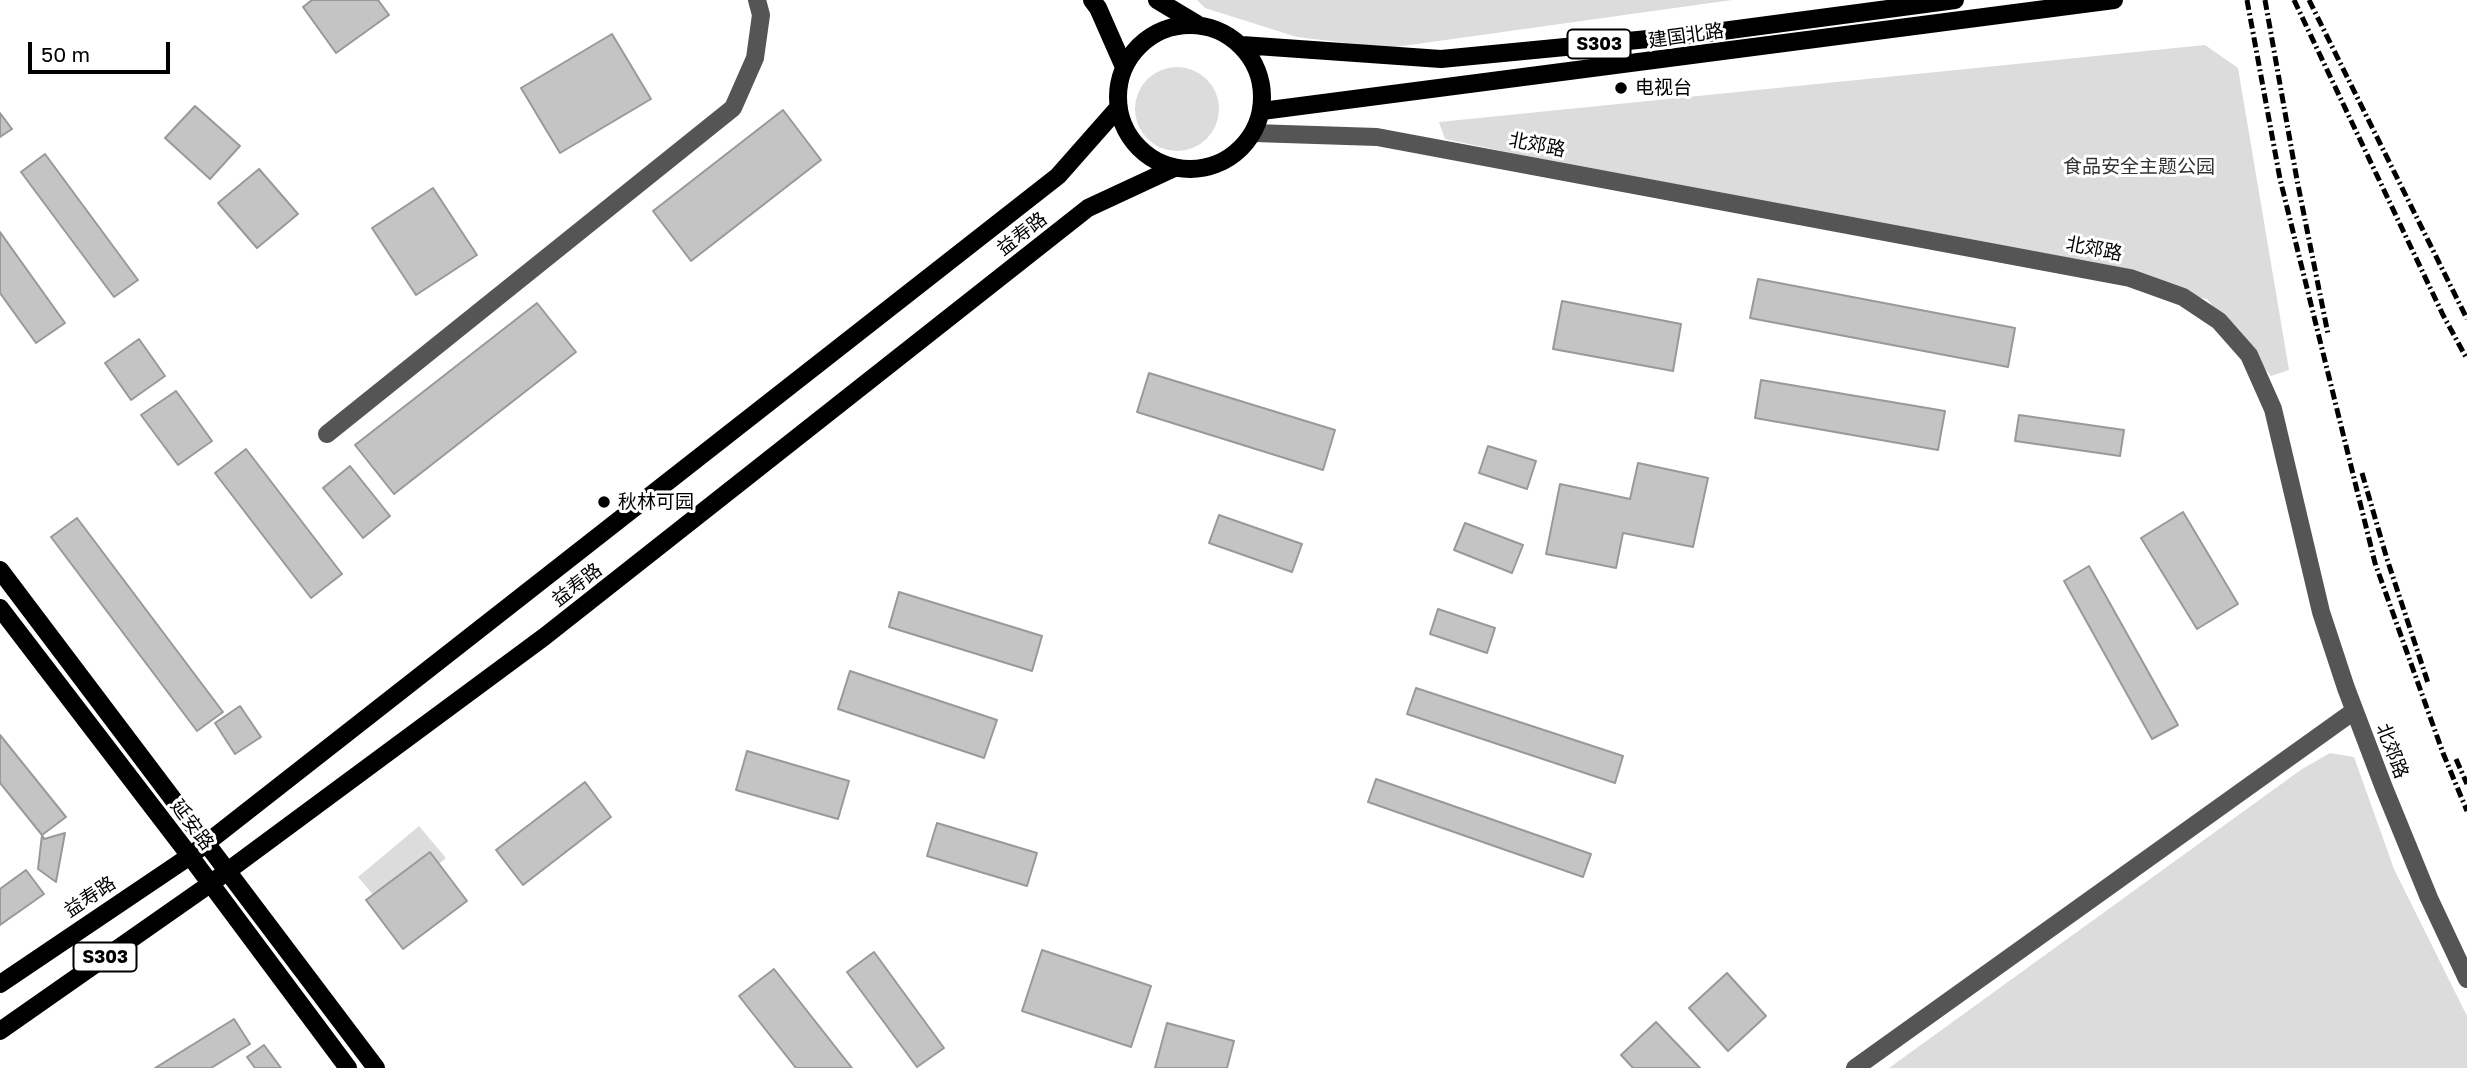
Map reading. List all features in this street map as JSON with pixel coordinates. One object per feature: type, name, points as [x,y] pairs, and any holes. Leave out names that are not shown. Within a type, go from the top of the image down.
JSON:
[{"type":"main road","points":[[1092,0],[1124,67]]},
{"type":"main road","points":[[1157,0],[1198,24],[1222,30],[1242,45],[1256,64],[1263,87],[1262,111],[1254,133],[1240,151],[1220,163],[1197,169],[1174,168],[1154,159],[1137,146],[1125,128],[1118,108],[1118,87],[1124,67],[1135,49],[1150,35],[1173,26],[1198,24]]},
{"type":"main road","name":"建国北路","points":[[1242,45],[1441,59],[1700,34],[1955,0]]},
{"type":"main road","name":"建国北路","points":[[1262,111],[2114,0]]},
{"type":"main road","name":"益寿路","points":[[0,984],[190,856],[1058,176],[1118,108]]},
{"type":"main road","name":"益寿路","points":[[0,1031],[210,884],[544,637],[1088,208],[1174,168]]},
{"type":"main road","points":[[0,570],[376,1068]]},
{"type":"main road","name":"延安路","points":[[0,608],[348,1068]]},
{"type":"street","points":[[327,434],[733,108],[755,58],[761,15],[757,0]]},
{"type":"street","name":"北郊路","points":[[1254,133],[1377,137],[2130,278],[2183,297],[2219,321],[2249,355],[2273,409],[2321,612],[2354,711],[2429,898],[2467,979]]},
{"type":"street","points":[[1854,1068],[2354,711]]},
{"type":"green space","points":[[1197,0],[1732,0],[1388,48],[1297,37],[1205,8]]},
{"type":"green space","name":"食品安全主题公园","points":[[2205,45],[2238,68],[2289,370],[2271,376],[2207,299],[1445,139],[1439,122]]},
{"type":"green space","points":[[1177,67],[1193,70],[1207,79],[1216,93],[1219,109],[1216,125],[1207,139],[1193,148],[1177,151],[1161,148],[1147,139],[1138,125],[1135,109],[1138,93],[1147,79],[1161,70]]},
{"type":"green space","points":[[2330,753],[2354,757],[2394,869],[2467,1016],[2467,1068],[1889,1068],[2302,769]]},
{"type":"green space","points":[[419,826],[446,858],[385,909],[358,877]]},
{"type":"building","points":[[312,0],[378,0],[389,15],[336,53],[303,7]]},
{"type":"building","points":[[612,34],[651,99],[560,153],[521,88]]},
{"type":"building","points":[[195,106],[240,146],[210,179],[165,138]]},
{"type":"building","points":[[783,110],[821,160],[691,261],[653,211]]},
{"type":"building","points":[[0,113],[12,129],[0,137]]},
{"type":"building","points":[[45,154],[138,280],[114,297],[21,172]]},
{"type":"building","points":[[259,169],[298,214],[257,248],[218,203]]},
{"type":"building","points":[[433,188],[477,255],[416,295],[372,228]]},
{"type":"building","points":[[0,232],[65,323],[36,343],[0,293]]},
{"type":"building","points":[[1758,279],[2015,328],[2008,367],[1750,318]]},
{"type":"building","points":[[1562,301],[1681,324],[1673,371],[1553,349]]},
{"type":"building","points":[[537,303],[576,352],[394,494],[355,445]]},
{"type":"building","points":[[139,339],[165,376],[131,400],[105,363]]},
{"type":"building","points":[[1149,373],[1335,430],[1323,470],[1137,412]]},
{"type":"building","points":[[1761,380],[1945,411],[1938,450],[1755,418]]},
{"type":"building","points":[[176,391],[212,441],[178,465],[141,415]]},
{"type":"building","points":[[2019,415],[2124,430],[2120,456],[2015,441]]},
{"type":"building","points":[[1488,446],[1536,461],[1527,489],[1479,473]]},
{"type":"building","points":[[246,449],[342,574],[311,598],[215,473]]},
{"type":"building","points":[[1638,463],[1708,478],[1693,547],[1623,533],[1616,568],[1546,554],[1560,484],[1630,499]]},
{"type":"building","points":[[350,466],[390,516],[363,538],[323,488]]},
{"type":"building","points":[[2183,512],[2238,604],[2197,629],[2141,538]]},
{"type":"building","points":[[1219,515],[1302,544],[1292,572],[1209,543]]},
{"type":"building","points":[[77,518],[223,712],[197,731],[51,537]]},
{"type":"building","points":[[1465,523],[1523,545],[1512,573],[1454,550]]},
{"type":"building","points":[[2089,566],[2178,725],[2152,739],[2064,581]]},
{"type":"building","points":[[899,592],[1042,636],[1032,671],[889,627]]},
{"type":"building","points":[[1438,609],[1495,628],[1487,653],[1430,634]]},
{"type":"building","points":[[850,671],[997,720],[984,758],[838,709]]},
{"type":"building","points":[[1416,688],[1623,756],[1615,783],[1407,714]]},
{"type":"building","points":[[240,706],[261,737],[235,754],[215,723]]},
{"type":"building","points":[[0,735],[66,817],[42,835],[0,783]]},
{"type":"building","points":[[747,751],[849,781],[838,819],[736,790]]},
{"type":"building","points":[[1376,779],[1591,854],[1583,877],[1368,802]]},
{"type":"building","points":[[585,782],[611,817],[523,885],[496,850]]},
{"type":"building","points":[[937,823],[1037,853],[1027,886],[927,856]]},
{"type":"building","points":[[65,833],[56,882],[38,869],[42,835],[44,839]]},
{"type":"building","points":[[430,852],[467,901],[403,949],[366,900]]},
{"type":"building","points":[[26,870],[44,894],[0,925],[0,889]]},
{"type":"building","points":[[1042,950],[1151,986],[1131,1047],[1022,1011]]},
{"type":"building","points":[[874,952],[944,1048],[917,1067],[847,972]]},
{"type":"building","points":[[774,969],[852,1068],[796,1068],[739,996]]},
{"type":"building","points":[[1727,973],[1766,1016],[1728,1051],[1689,1008]]},
{"type":"building","points":[[234,1019],[250,1044],[211,1068],[155,1068]]},
{"type":"building","points":[[1656,1022],[1700,1068],[1633,1068],[1621,1055]]},
{"type":"building","points":[[1167,1023],[1234,1041],[1227,1068],[1155,1068]]},
{"type":"building","points":[[264,1045],[281,1068],[255,1068],[247,1057]]},
{"type":"railway","points":[[2247,0],[2280,179],[2375,563],[2443,753],[2467,811]]},
{"type":"railway","points":[[2265,0],[2328,334]]},
{"type":"railway","points":[[2294,0],[2443,315],[2467,359]]},
{"type":"railway","points":[[2309,0],[2467,319]]},
{"type":"railway","points":[[2362,473],[2428,683]]},
{"type":"railway","points":[[2456,759],[2467,784]]},
{"type":"place","name":"电视台","points":[[1621,88]]},
{"type":"place","name":"秋林可园","points":[[604,502]]}]
